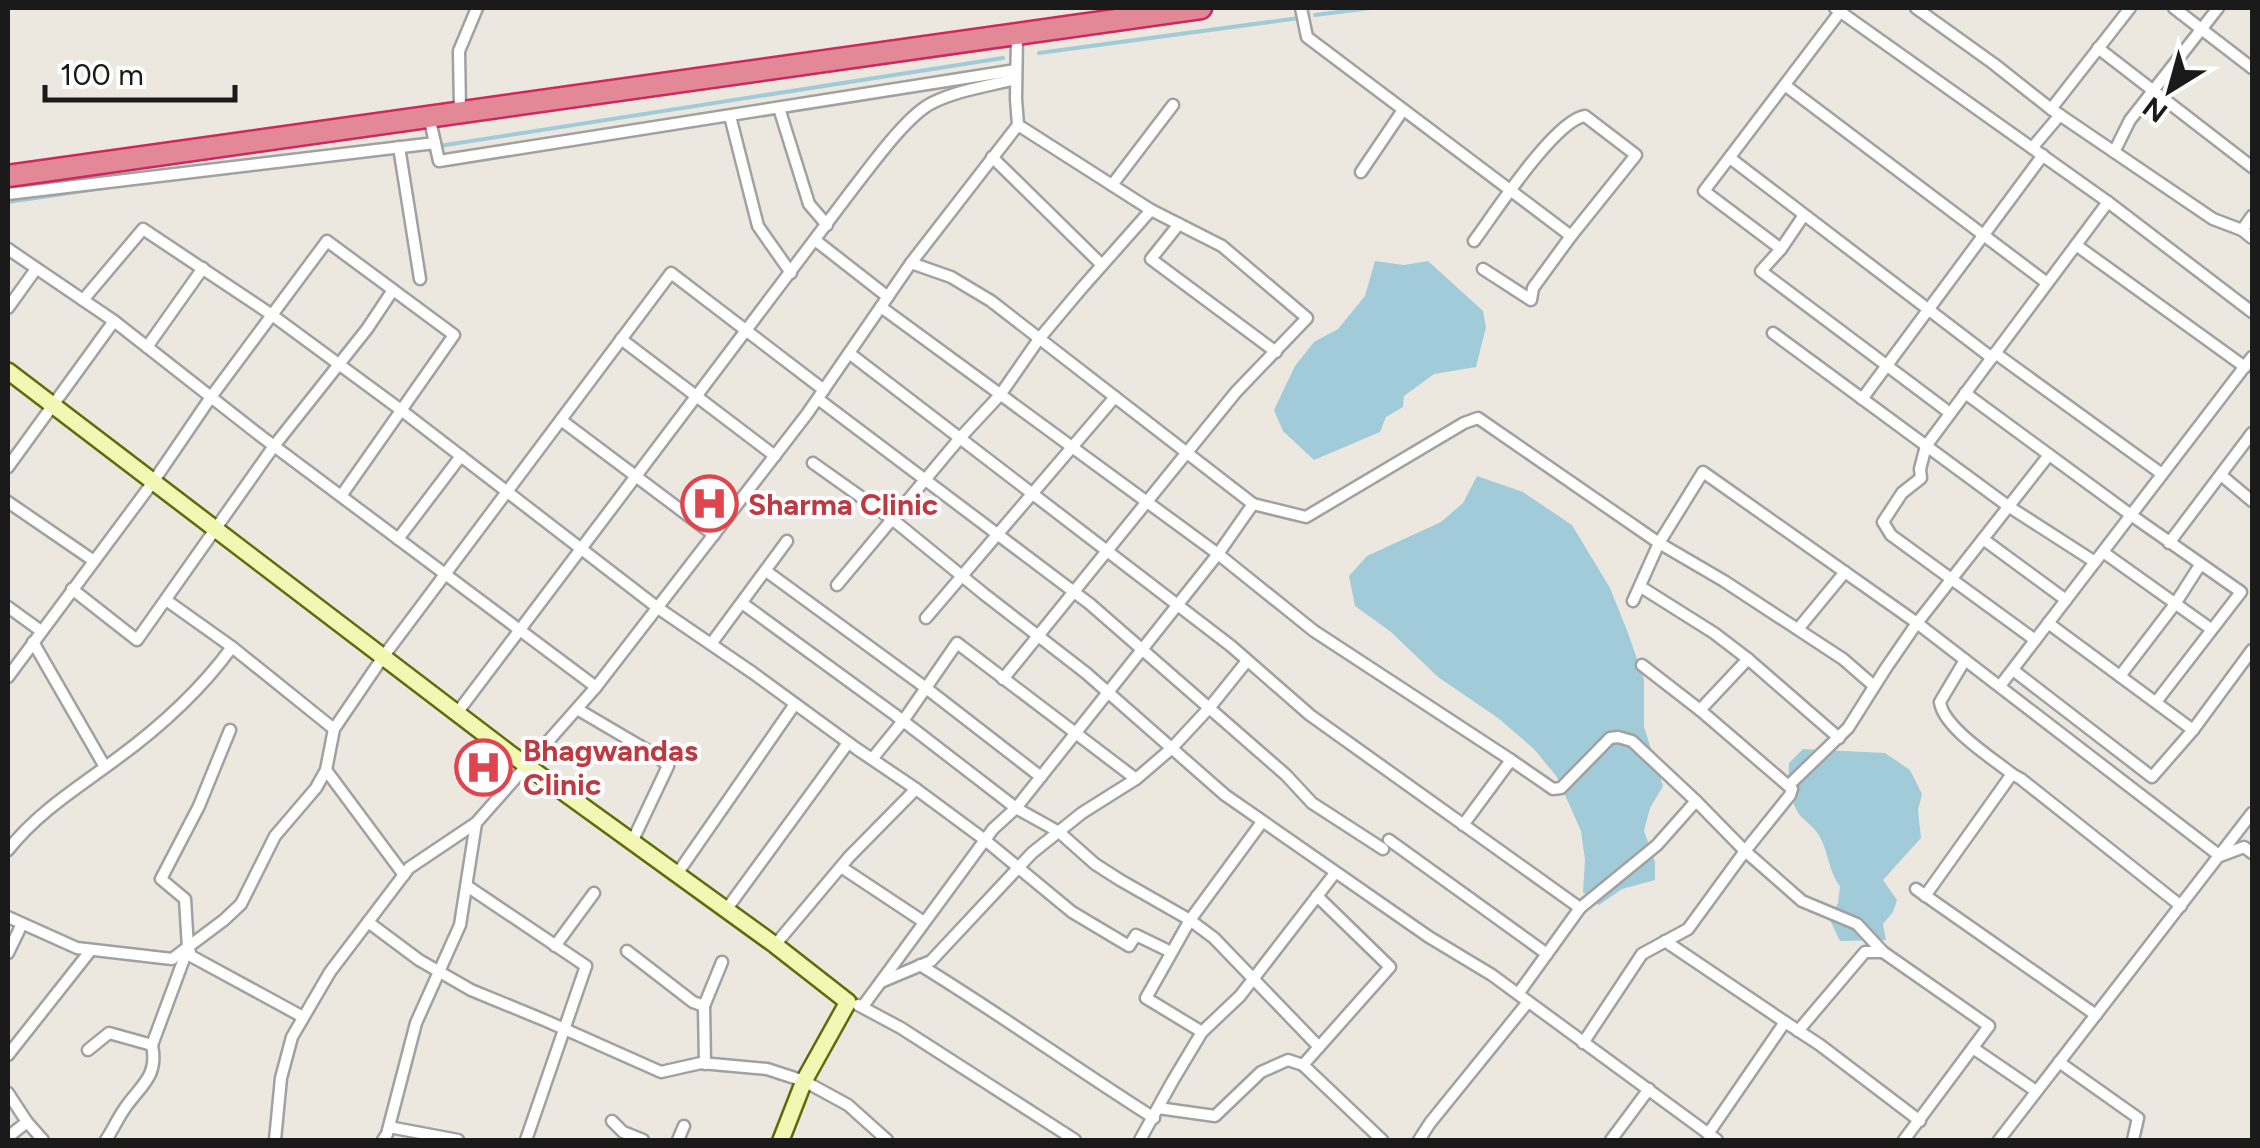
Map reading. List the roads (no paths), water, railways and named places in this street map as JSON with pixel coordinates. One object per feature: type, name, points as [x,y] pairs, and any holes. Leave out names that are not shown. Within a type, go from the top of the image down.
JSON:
[{"type":"highway","points":[[8,176],[1201,8]]},
{"type":"street","points":[[460,111],[459,52],[477,8]]},
{"type":"street","points":[[1301,8],[1306,37],[1571,236]]},
{"type":"street","points":[[1916,8],[2055,112],[2213,220],[2242,230],[2252,238]]},
{"type":"street","points":[[2032,148],[2098,48],[2130,8]]},
{"type":"street","points":[[2174,8],[2252,68]]},
{"type":"street","points":[[2114,152],[2130,120],[2218,8]]},
{"type":"street","points":[[1781,249],[1704,191],[1840,9],[2108,202],[2252,312]]},
{"type":"street","points":[[275,1140],[281,1078],[292,1037],[330,972],[410,868],[476,823],[596,687],[821,394],[912,262],[1018,125],[1017,33]]},
{"type":"street","points":[[2098,48],[2252,166]]},
{"type":"street","points":[[429,116],[439,161],[1016,75]]},
{"type":"street","points":[[457,713],[902,129],[929,104],[1016,75]]},
{"type":"street","points":[[1786,86],[2047,283]]},
{"type":"street","points":[[1112,185],[1173,105]]},
{"type":"street","points":[[780,108],[809,204],[826,225]]},
{"type":"street","points":[[1361,172],[1403,110]]},
{"type":"street","points":[[730,116],[758,226],[791,273]]},
{"type":"street","points":[[1474,241],[1552,138],[1576,117],[1585,116],[1636,155],[1533,288],[1531,300],[1483,269]]},
{"type":"street","points":[[1003,678],[1236,392],[1307,318],[1222,246],[1151,210],[1018,125]]},
{"type":"street","points":[[8,194],[435,143]]},
{"type":"street","points":[[399,147],[420,278]]},
{"type":"street","points":[[1862,398],[2043,155]]},
{"type":"street","points":[[992,157],[1102,264]]},
{"type":"street","points":[[1730,158],[1927,308],[2162,474]]},
{"type":"street","points":[[2035,640],[1891,535],[1883,525],[1902,493],[1921,478],[1926,446],[2108,202]]},
{"type":"street","points":[[837,585],[1000,395],[1039,339],[1151,210]]},
{"type":"street","points":[[1804,214],[1761,271],[1950,413]]},
{"type":"street","points":[[2242,230],[2252,216]]},
{"type":"street","points":[[1179,224],[1151,259],[1276,352]]},
{"type":"street","points":[[83,300],[142,228],[339,364],[658,608],[985,840],[1072,912],[1129,946],[1136,935],[1170,952]]},
{"type":"street","points":[[815,240],[884,302],[1000,395],[1218,554],[1314,631],[1553,789],[1562,788],[1610,738],[1632,742],[1802,901],[1857,924],[1883,952],[1990,1026],[1904,1140]]},
{"type":"street","points":[[8,677],[327,241],[454,335],[340,496]]},
{"type":"street","points":[[2000,686],[2249,362],[2076,245]]},
{"type":"street","points":[[8,249],[114,321],[596,687]]},
{"type":"street","points":[[912,262],[951,276],[990,301],[1253,504],[1306,517],[1478,418],[1659,543],[1843,659],[1874,686]]},
{"type":"street","points":[[147,347],[203,268]]},
{"type":"street","points":[[8,308],[36,269]]},
{"type":"street","points":[[8,917],[77,948],[172,959],[241,904],[276,836],[316,788],[326,770],[334,729],[383,657],[671,273],[924,481],[1143,648],[1286,775],[1312,803],[1386,844],[1547,954]]},
{"type":"street","points":[[72,590],[137,640],[274,446],[393,290]]},
{"type":"street","points":[[8,467],[114,321]]},
{"type":"street","points":[[1773,334],[2008,506],[2095,562]]},
{"type":"street","points":[[621,339],[774,456]]},
{"type":"street","points":[[849,354],[1178,605],[1310,716],[1580,908]]},
{"type":"street","points":[[8,371],[526,766],[855,1004],[901,1028],[1074,1140]]},
{"type":"street","points":[[1965,393],[2241,592],[2156,702]]},
{"type":"street","points":[[926,618],[1115,397]]},
{"type":"street","points":[[560,420],[714,535]]},
{"type":"street","points":[[2170,543],[2252,433]]},
{"type":"street","points":[[1789,786],[1848,728],[1917,624],[2049,455]]},
{"type":"street","points":[[398,539],[460,456]]},
{"type":"street","points":[[813,463],[892,520],[1109,691],[1224,795],[1429,937],[1492,974],[1712,1137],[1784,1022]]},
{"type":"street","points":[[1633,601],[1659,543],[1704,472],[1917,624],[2220,856]]},
{"type":"street","points":[[2221,474],[2252,502]]},
{"type":"street","points":[[8,502],[94,562]]},
{"type":"street","points":[[781,1140],[804,1080],[855,1004],[880,983],[985,840],[1041,777],[1218,554],[1253,504]]},
{"type":"street","points":[[1983,539],[2066,600]]},
{"type":"street","points":[[712,644],[787,541]]},
{"type":"street","points":[[2103,552],[2211,629]]},
{"type":"street","points":[[2120,676],[2200,565]]},
{"type":"street","points":[[766,571],[1041,777]]},
{"type":"street","points":[[1798,629],[1845,572]]},
{"type":"street","points":[[1641,587],[1748,658],[1839,738]]},
{"type":"street","points":[[166,600],[334,729]]},
{"type":"street","points":[[742,603],[1016,808],[1059,832],[1096,864],[1214,938],[1319,1047]]},
{"type":"street","points":[[8,606],[41,631]]},
{"type":"street","points":[[2048,624],[2193,730]]},
{"type":"street","points":[[33,642],[105,767]]},
{"type":"street","points":[[872,759],[957,643],[1136,779]]},
{"type":"street","points":[[8,850],[25,828],[61,797],[159,726],[212,675],[232,648]]},
{"type":"street","points":[[2013,670],[2152,777],[2193,730],[2252,650]]},
{"type":"street","points":[[1700,710],[1748,658]]},
{"type":"street","points":[[880,983],[931,961],[1032,853],[1136,779],[1171,749],[1247,660]]},
{"type":"street","points":[[1965,660],[1940,702],[1940,710],[1950,723],[2181,906]]},
{"type":"street","points":[[1584,1043],[1642,954],[1688,928],[1792,789],[1642,665]]},
{"type":"street","points":[[676,874],[795,704]]},
{"type":"street","points":[[577,709],[668,766],[632,842]]},
{"type":"street","points":[[230,730],[161,879],[185,899],[191,956],[303,1017]]},
{"type":"street","points":[[726,910],[848,743]]},
{"type":"street","points":[[1463,825],[1511,760]]},
{"type":"street","points":[[326,770],[404,875]]},
{"type":"street","points":[[2012,774],[1920,893],[2096,1015]]},
{"type":"street","points":[[775,945],[841,867],[916,790]]},
{"type":"street","points":[[1518,994],[1580,908],[1657,845],[1696,801]]},
{"type":"street","points":[[1999,1140],[2252,813]]},
{"type":"street","points":[[1202,1032],[1146,998],[1190,920],[1262,822]]},
{"type":"street","points":[[383,1140],[416,1023],[460,926],[476,823]]},
{"type":"street","points":[[2220,856],[2244,847],[2252,853]]},
{"type":"street","points":[[841,867],[924,922]]},
{"type":"street","points":[[1140,1140],[1202,1032],[1240,996],[1335,873]]},
{"type":"street","points":[[467,886],[586,966],[526,1140]]},
{"type":"street","points":[[556,946],[594,893]]},
{"type":"street","points":[[1303,1066],[1390,967],[1316,896]]},
{"type":"street","points":[[368,922],[419,960],[471,990],[661,1072],[706,1064],[767,1069],[804,1080],[848,1105],[881,1138]]},
{"type":"street","points":[[8,953],[22,924]]},
{"type":"street","points":[[1666,941],[1732,984],[1920,1121]]},
{"type":"street","points":[[106,1140],[123,1110],[150,1078],[152,1045],[188,948]]},
{"type":"street","points":[[8,1055],[91,950]]},
{"type":"street","points":[[628,951],[693,1002],[704,1006]]},
{"type":"street","points":[[1798,1031],[1866,952],[1883,952]]},
{"type":"street","points":[[706,1064],[704,1006],[722,962]]},
{"type":"street","points":[[920,966],[972,997],[1073,1068],[1156,1113],[1216,1116],[1261,1072],[1288,1060],[1303,1066],[1382,1140]]},
{"type":"street","points":[[1419,1140],[1528,1002]]},
{"type":"street","points":[[88,1050],[108,1033],[152,1045]]},
{"type":"street","points":[[1973,1048],[2036,1092]]},
{"type":"street","points":[[2060,1062],[2138,1118],[2133,1140]]},
{"type":"street","points":[[1611,1140],[1650,1090]]},
{"type":"street","points":[[8,1093],[43,1140]]},
{"type":"street","points":[[612,1121],[623,1132],[643,1140]]},
{"type":"street","points":[[8,1137],[27,1122]]},
{"type":"street","points":[[678,1140],[684,1126]]},
{"type":"street","points":[[389,1128],[458,1140]]},
{"type":"water","points":[[1375,261],[1404,265],[1428,261],[1483,311],[1486,327],[1476,367],[1434,374],[1404,396],[1403,407],[1386,417],[1380,432],[1314,460],[1283,431],[1274,410],[1295,366],[1314,342],[1338,329],[1365,296]]},
{"type":"water","points":[[1477,476],[1523,492],[1572,525],[1610,588],[1644,679],[1644,727],[1663,786],[1650,808],[1644,831],[1655,862],[1655,880],[1622,889],[1599,905],[1583,892],[1585,860],[1581,831],[1557,777],[1534,749],[1498,718],[1438,677],[1391,632],[1355,606],[1349,576],[1367,556],[1441,522],[1463,503]]},
{"type":"water","points":[[1803,749],[1885,753],[1910,770],[1922,794],[1918,810],[1921,838],[1883,880],[1897,900],[1883,924],[1886,940],[1840,941],[1830,920],[1840,886],[1822,840],[1797,811],[1790,787],[1789,763]]},
{"type":"waterway","points":[[1315,15],[1370,8]]},
{"type":"waterway","points":[[1039,53],[1299,18]]},
{"type":"waterway","points":[[439,146],[1003,58]]},
{"type":"waterway","points":[[8,202],[117,186]]},
{"type":"place","name":"Sharma Clinic","points":[[709,504]]},
{"type":"place","name":"Bhagwandas Clinic","points":[[484,767]]}]
